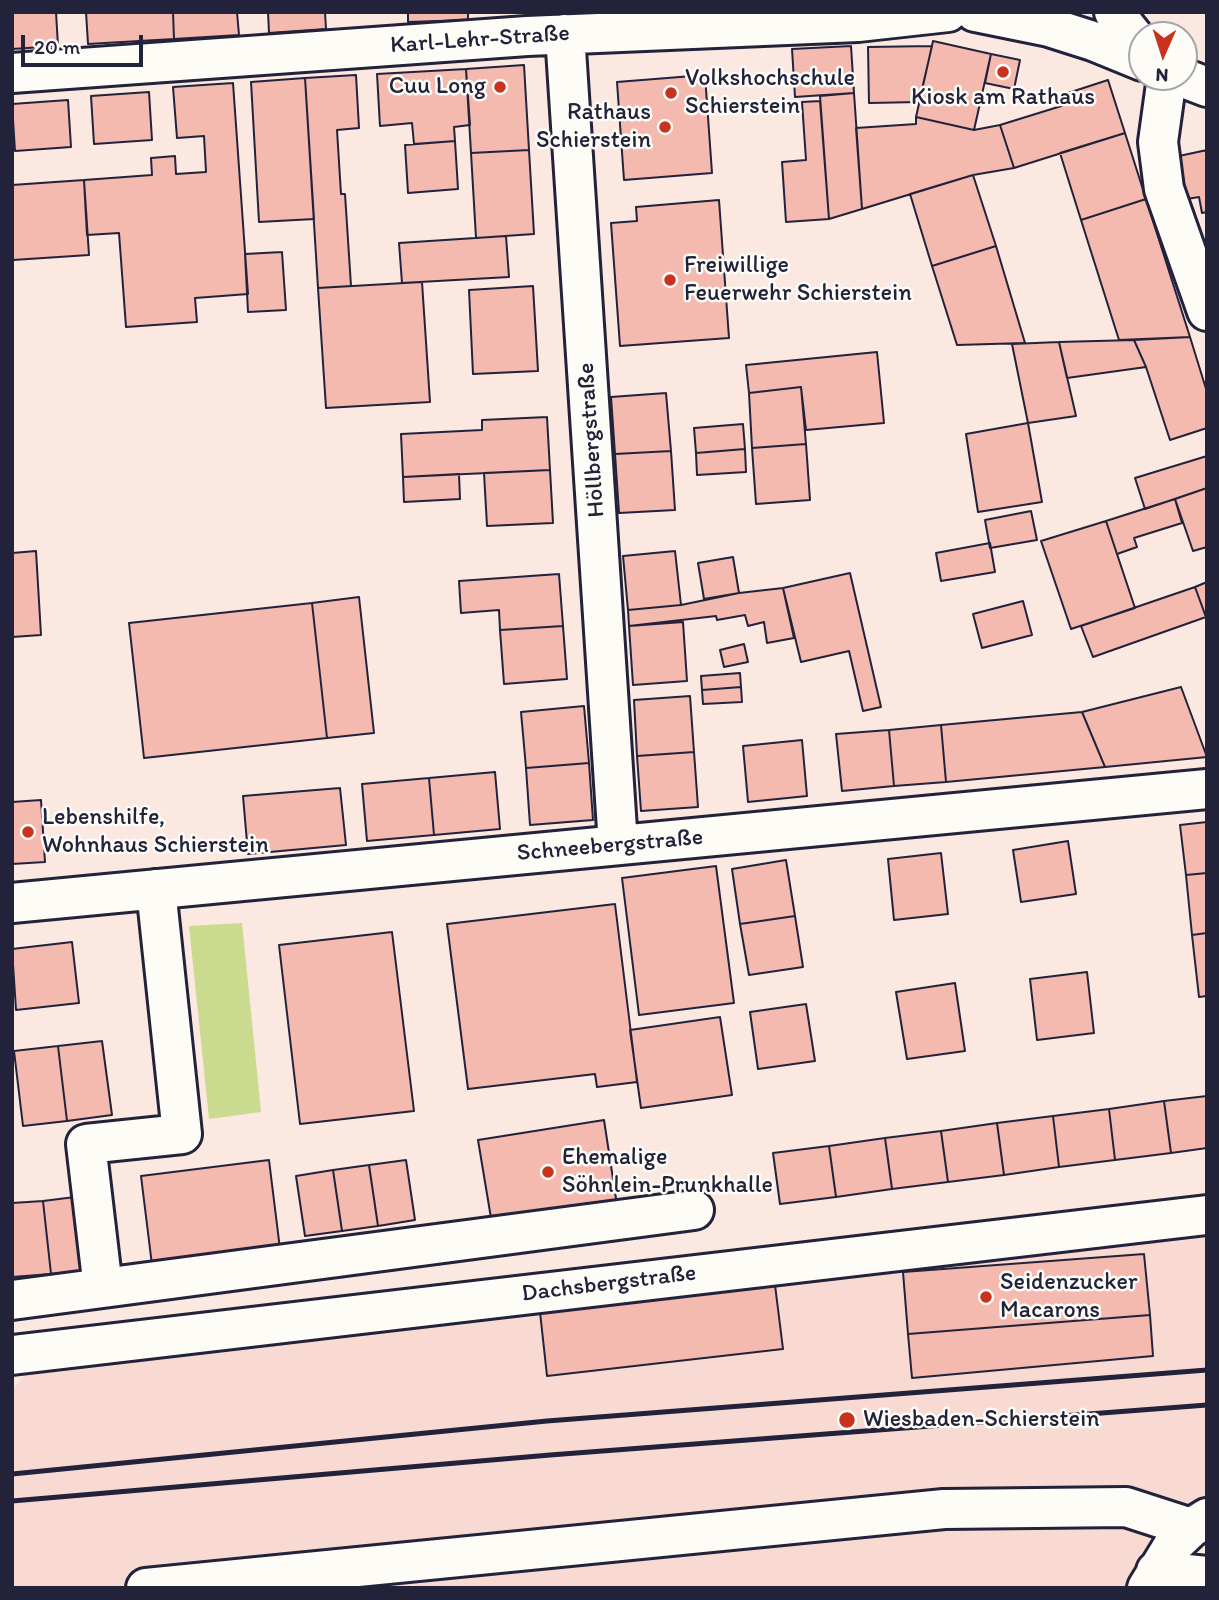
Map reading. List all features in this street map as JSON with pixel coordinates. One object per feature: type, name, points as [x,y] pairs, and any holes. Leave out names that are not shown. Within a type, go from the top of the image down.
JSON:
[{"type":"street","name":"Karl-Lehr-Straße","points":[[12,73],[565,34],[858,22],[948,12]]},
{"type":"street","points":[[975,12],[1049,27],[1128,55]]},
{"type":"street","points":[[1114,12],[1128,30]]},
{"type":"street","name":"Höllbergstraße","points":[[565,34],[618,845]]},
{"type":"street","points":[[1165,91],[1158,142],[1164,189],[1207,311]]},
{"type":"street","name":"Schneebergstraße","points":[[12,903],[1207,789]]},
{"type":"street","points":[[103,1287],[86,1144],[182,1134],[156,889]]},
{"type":"street","points":[[12,1300],[694,1210]]},
{"type":"street","name":"Dachsbergstraße","points":[[12,1355],[1207,1215]]},
{"type":"street","points":[[146,1588],[944,1509],[1126,1507],[1199,1523]]},
{"type":"street","points":[[1151,1580],[1174,1544],[1199,1523]]},
{"type":"street","points":[[1151,1580],[1207,1576]]},
{"type":"shaded area","points":[[1207,1234],[1207,1500],[1142,1553],[1124,1588],[12,1588],[12,1390],[28,1371]]},
{"type":"green space","points":[[242,923],[261,1112],[209,1119],[189,926]]},
{"type":"building","points":[[12,12],[56,12],[58,46],[12,49]]},
{"type":"building","points":[[86,12],[173,12],[174,39],[88,44]]},
{"type":"building","points":[[173,12],[237,12],[239,35],[174,39]]},
{"type":"building","points":[[268,12],[325,12],[326,29],[269,33]]},
{"type":"building","points":[[408,12],[468,12],[468,20],[408,22]]},
{"type":"building","points":[[933,41],[991,54],[974,130],[916,117]]},
{"type":"building","points":[[851,46],[854,93],[795,97],[792,49]]},
{"type":"building","points":[[932,46],[919,102],[869,103],[868,47]]},
{"type":"building","name":"Kiosk am Rathaus","points":[[991,54],[1020,60],[1014,89],[985,83]]},
{"type":"building","points":[[524,65],[529,150],[471,153],[466,69]]},
{"type":"building","points":[[466,69],[470,125],[454,127],[455,141],[414,144],[412,123],[380,126],[377,74]]},
{"type":"building","points":[[356,75],[359,128],[337,130],[341,194],[345,194],[351,286],[318,288],[305,78]]},
{"type":"building","name":"Rathaus Schierstein","points":[[705,75],[712,173],[624,180],[617,82]]},
{"type":"building","points":[[305,78],[314,219],[259,222],[251,82]]},
{"type":"building","points":[[1108,80],[1125,133],[1014,168],[1000,125],[1071,103],[1068,93]]},
{"type":"building","points":[[233,83],[248,294],[195,298],[197,322],[126,327],[119,233],[87,235],[84,180],[152,175],[151,158],[175,156],[176,174],[206,172],[204,136],[177,138],[173,87]]},
{"type":"building","points":[[149,92],[152,140],[94,144],[91,96]]},
{"type":"building","points":[[854,93],[862,209],[829,219],[820,96]]},
{"type":"building","points":[[68,100],[71,147],[15,151],[12,104]]},
{"type":"building","points":[[820,101],[829,219],[786,222],[782,162],[806,160],[802,102]]},
{"type":"building","points":[[916,117],[974,130],[1000,125],[1014,168],[973,175],[862,209],[856,128],[916,124]]},
{"type":"building","points":[[1125,133],[1146,199],[1081,220],[1060,153]]},
{"type":"building","points":[[455,141],[458,189],[408,193],[405,145]]},
{"type":"building","points":[[529,150],[534,234],[476,238],[471,153]]},
{"type":"building","points":[[1207,150],[1207,212],[1202,213],[1199,197],[1187,199],[1179,156]]},
{"type":"building","points":[[973,175],[996,246],[932,266],[910,194]]},
{"type":"building","points":[[84,180],[89,255],[13,260],[12,185]]},
{"type":"building","points":[[1146,199],[1190,337],[1119,340],[1081,220]]},
{"type":"building","name":"Freiwillige Feuerwehr Schierstein","points":[[719,200],[729,338],[620,346],[611,223],[637,221],[636,207]]},
{"type":"building","points":[[506,236],[509,277],[402,283],[399,243]]},
{"type":"building","points":[[996,246],[1025,343],[957,345],[932,266]]},
{"type":"building","points":[[282,252],[286,310],[248,312],[245,254]]},
{"type":"building","points":[[422,282],[430,402],[326,408],[318,288]]},
{"type":"building","points":[[533,286],[538,371],[473,374],[469,290]]},
{"type":"building","points":[[1190,337],[1207,392],[1207,428],[1170,440],[1146,367],[1134,340]]},
{"type":"building","points":[[1134,340],[1146,367],[1067,378],[1059,342]]},
{"type":"building","points":[[1059,342],[1076,416],[1028,423],[1012,344]]},
{"type":"building","points":[[877,352],[884,423],[806,430],[801,387],[749,393],[746,365]]},
{"type":"building","points":[[801,387],[806,444],[752,448],[749,393]]},
{"type":"building","points":[[666,393],[671,451],[615,454],[611,397]]},
{"type":"building","points":[[547,417],[550,470],[403,477],[401,434],[482,430],[482,420]]},
{"type":"building","points":[[1028,423],[1042,502],[978,512],[966,434]]},
{"type":"building","points":[[743,424],[745,449],[696,453],[694,428]]},
{"type":"building","points":[[806,444],[810,500],[756,504],[752,448]]},
{"type":"building","points":[[745,449],[746,472],[697,475],[696,453]]},
{"type":"building","points":[[671,451],[675,510],[619,513],[615,454]]},
{"type":"building","points":[[1207,456],[1207,488],[1145,509],[1135,478]]},
{"type":"building","points":[[550,470],[553,523],[487,526],[484,473]]},
{"type":"building","points":[[459,474],[460,499],[404,502],[403,477]]},
{"type":"building","points":[[1207,488],[1207,547],[1193,551],[1175,499]]},
{"type":"building","points":[[1175,499],[1182,523],[1134,538],[1137,547],[1117,554],[1106,521]]},
{"type":"building","points":[[1031,511],[1037,540],[990,548],[985,520]]},
{"type":"building","points":[[1106,521],[1135,608],[1071,629],[1041,541]]},
{"type":"building","points":[[990,543],[995,572],[941,581],[936,553]]},
{"type":"building","points":[[36,551],[41,635],[12,637],[12,553]]},
{"type":"building","points":[[675,551],[681,605],[628,610],[623,556]]},
{"type":"building","points":[[733,557],[739,593],[704,599],[698,563]]},
{"type":"building","points":[[850,573],[881,707],[863,711],[849,651],[801,662],[783,588]]},
{"type":"building","points":[[559,574],[563,626],[500,630],[499,610],[461,613],[459,581]]},
{"type":"building","points":[[1207,582],[1207,620],[1195,587]]},
{"type":"building","points":[[1195,587],[1206,617],[1093,657],[1081,626]]},
{"type":"building","points":[[783,588],[794,638],[767,643],[764,622],[748,626],[745,615],[717,620],[716,616],[629,626],[628,610],[681,605],[739,593]]},
{"type":"building","points":[[359,597],[374,733],[327,738],[312,603]]},
{"type":"building","points":[[1023,601],[1032,635],[982,648],[973,614]]},
{"type":"building","points":[[312,603],[327,738],[144,758],[129,623]]},
{"type":"building","points":[[683,622],[687,681],[633,685],[629,626]]},
{"type":"building","points":[[563,626],[567,679],[504,684],[500,630]]},
{"type":"building","points":[[744,644],[748,662],[724,667],[720,650]]},
{"type":"building","points":[[740,673],[741,687],[702,690],[701,676]]},
{"type":"building","points":[[741,687],[742,702],[703,704],[702,690]]},
{"type":"building","points":[[1181,687],[1207,757],[1105,767],[1082,712]]},
{"type":"building","points":[[690,696],[694,752],[637,756],[634,700]]},
{"type":"building","points":[[584,706],[589,763],[526,768],[521,712]]},
{"type":"building","points":[[1082,712],[1105,767],[946,782],[941,725]]},
{"type":"building","points":[[941,725],[946,782],[894,786],[889,730]]},
{"type":"building","points":[[889,730],[894,786],[842,791],[836,734]]},
{"type":"building","points":[[802,740],[807,796],[748,802],[743,746]]},
{"type":"building","points":[[694,752],[698,807],[641,811],[637,756]]},
{"type":"building","points":[[589,763],[593,820],[530,825],[526,768]]},
{"type":"building","points":[[495,772],[500,829],[434,835],[429,778]]},
{"type":"building","points":[[429,778],[434,835],[367,841],[362,784]]},
{"type":"building","points":[[340,788],[346,845],[248,854],[243,796]]},
{"type":"building","name":"Lebenshilfe, Wohnhaus Schierstein","points":[[41,800],[45,862],[12,864],[12,802]]},
{"type":"building","points":[[1207,822],[1207,873],[1186,875],[1180,825]]},
{"type":"building","points":[[1068,841],[1076,894],[1021,902],[1013,850]]},
{"type":"building","points":[[941,853],[948,914],[894,920],[888,859]]},
{"type":"building","points":[[786,860],[795,916],[740,924],[732,869]]},
{"type":"building","points":[[716,866],[734,1003],[639,1015],[622,878]]},
{"type":"building","points":[[1207,873],[1207,933],[1192,935],[1186,875]]},
{"type":"building","points":[[615,904],[637,1082],[597,1087],[595,1074],[468,1089],[447,924]]},
{"type":"building","points":[[795,916],[803,967],[749,975],[740,924]]},
{"type":"building","points":[[392,932],[414,1111],[300,1124],[279,945]]},
{"type":"building","points":[[1207,933],[1207,996],[1199,997],[1192,935]]},
{"type":"building","points":[[72,942],[79,1003],[16,1010],[12,949]]},
{"type":"building","points":[[1087,972],[1094,1033],[1037,1040],[1030,979]]},
{"type":"building","points":[[955,983],[965,1051],[907,1059],[896,992]]},
{"type":"building","points":[[806,1004],[815,1061],[758,1069],[750,1012]]},
{"type":"building","points":[[720,1017],[732,1095],[641,1108],[630,1030]]},
{"type":"building","points":[[102,1041],[112,1115],[67,1121],[58,1046]]},
{"type":"building","points":[[58,1046],[67,1121],[23,1126],[14,1051]]},
{"type":"building","points":[[1207,1096],[1207,1148],[1171,1153],[1164,1101]]},
{"type":"building","points":[[1164,1101],[1171,1153],[1115,1160],[1109,1109]]},
{"type":"building","points":[[1109,1109],[1115,1160],[1059,1167],[1053,1116]]},
{"type":"building","points":[[1053,1116],[1059,1167],[1004,1175],[997,1123]]},
{"type":"building","name":"Ehemalige Söhnlein-Prunkhalle","points":[[604,1120],[617,1205],[492,1224],[478,1140]]},
{"type":"building","points":[[997,1123],[1004,1175],[948,1182],[941,1131]]},
{"type":"building","points":[[941,1131],[948,1182],[892,1189],[885,1138]]},
{"type":"building","points":[[885,1138],[892,1189],[836,1197],[829,1146]]},
{"type":"building","points":[[829,1146],[836,1197],[780,1204],[773,1153]]},
{"type":"building","points":[[269,1160],[280,1249],[152,1265],[141,1176]]},
{"type":"building","points":[[406,1160],[415,1220],[378,1226],[369,1165]]},
{"type":"building","points":[[369,1165],[378,1226],[342,1231],[333,1170]]},
{"type":"building","points":[[333,1170],[342,1231],[305,1236],[296,1176]]},
{"type":"building","points":[[83,1196],[90,1270],[51,1274],[43,1201]]},
{"type":"building","points":[[43,1201],[51,1274],[12,1277],[12,1203]]},
{"type":"building","points":[[1144,1254],[1150,1315],[908,1334],[903,1272]]},
{"type":"building","points":[[775,1285],[783,1349],[547,1376],[540,1312]]},
{"type":"building","points":[[1150,1315],[1153,1356],[912,1378],[908,1334]]},
{"type":"railway","points":[[12,1474],[547,1421],[1207,1370]]},
{"type":"railway","points":[[12,1501],[550,1455],[1207,1405]]},
{"type":"place","name":"Kiosk am Rathaus","points":[[1003,72]]},
{"type":"place","name":"Cuu Long","points":[[500,87]]},
{"type":"place","name":"Volkshochschule Schierstein","points":[[671,93]]},
{"type":"place","name":"Rathaus Schierstein","points":[[665,127]]},
{"type":"place","name":"Freiwillige Feuerwehr Schierstein","points":[[670,280]]},
{"type":"place","name":"Lebenshilfe, Wohnhaus Schierstein","points":[[28,832]]},
{"type":"place","name":"Ehemalige Söhnlein-Prunkhalle","points":[[548,1172]]},
{"type":"place","name":"Seidenzucker Macarons","points":[[986,1297]]},
{"type":"place","name":"Wiesbaden-Schierstein","points":[[847,1420]]}]
